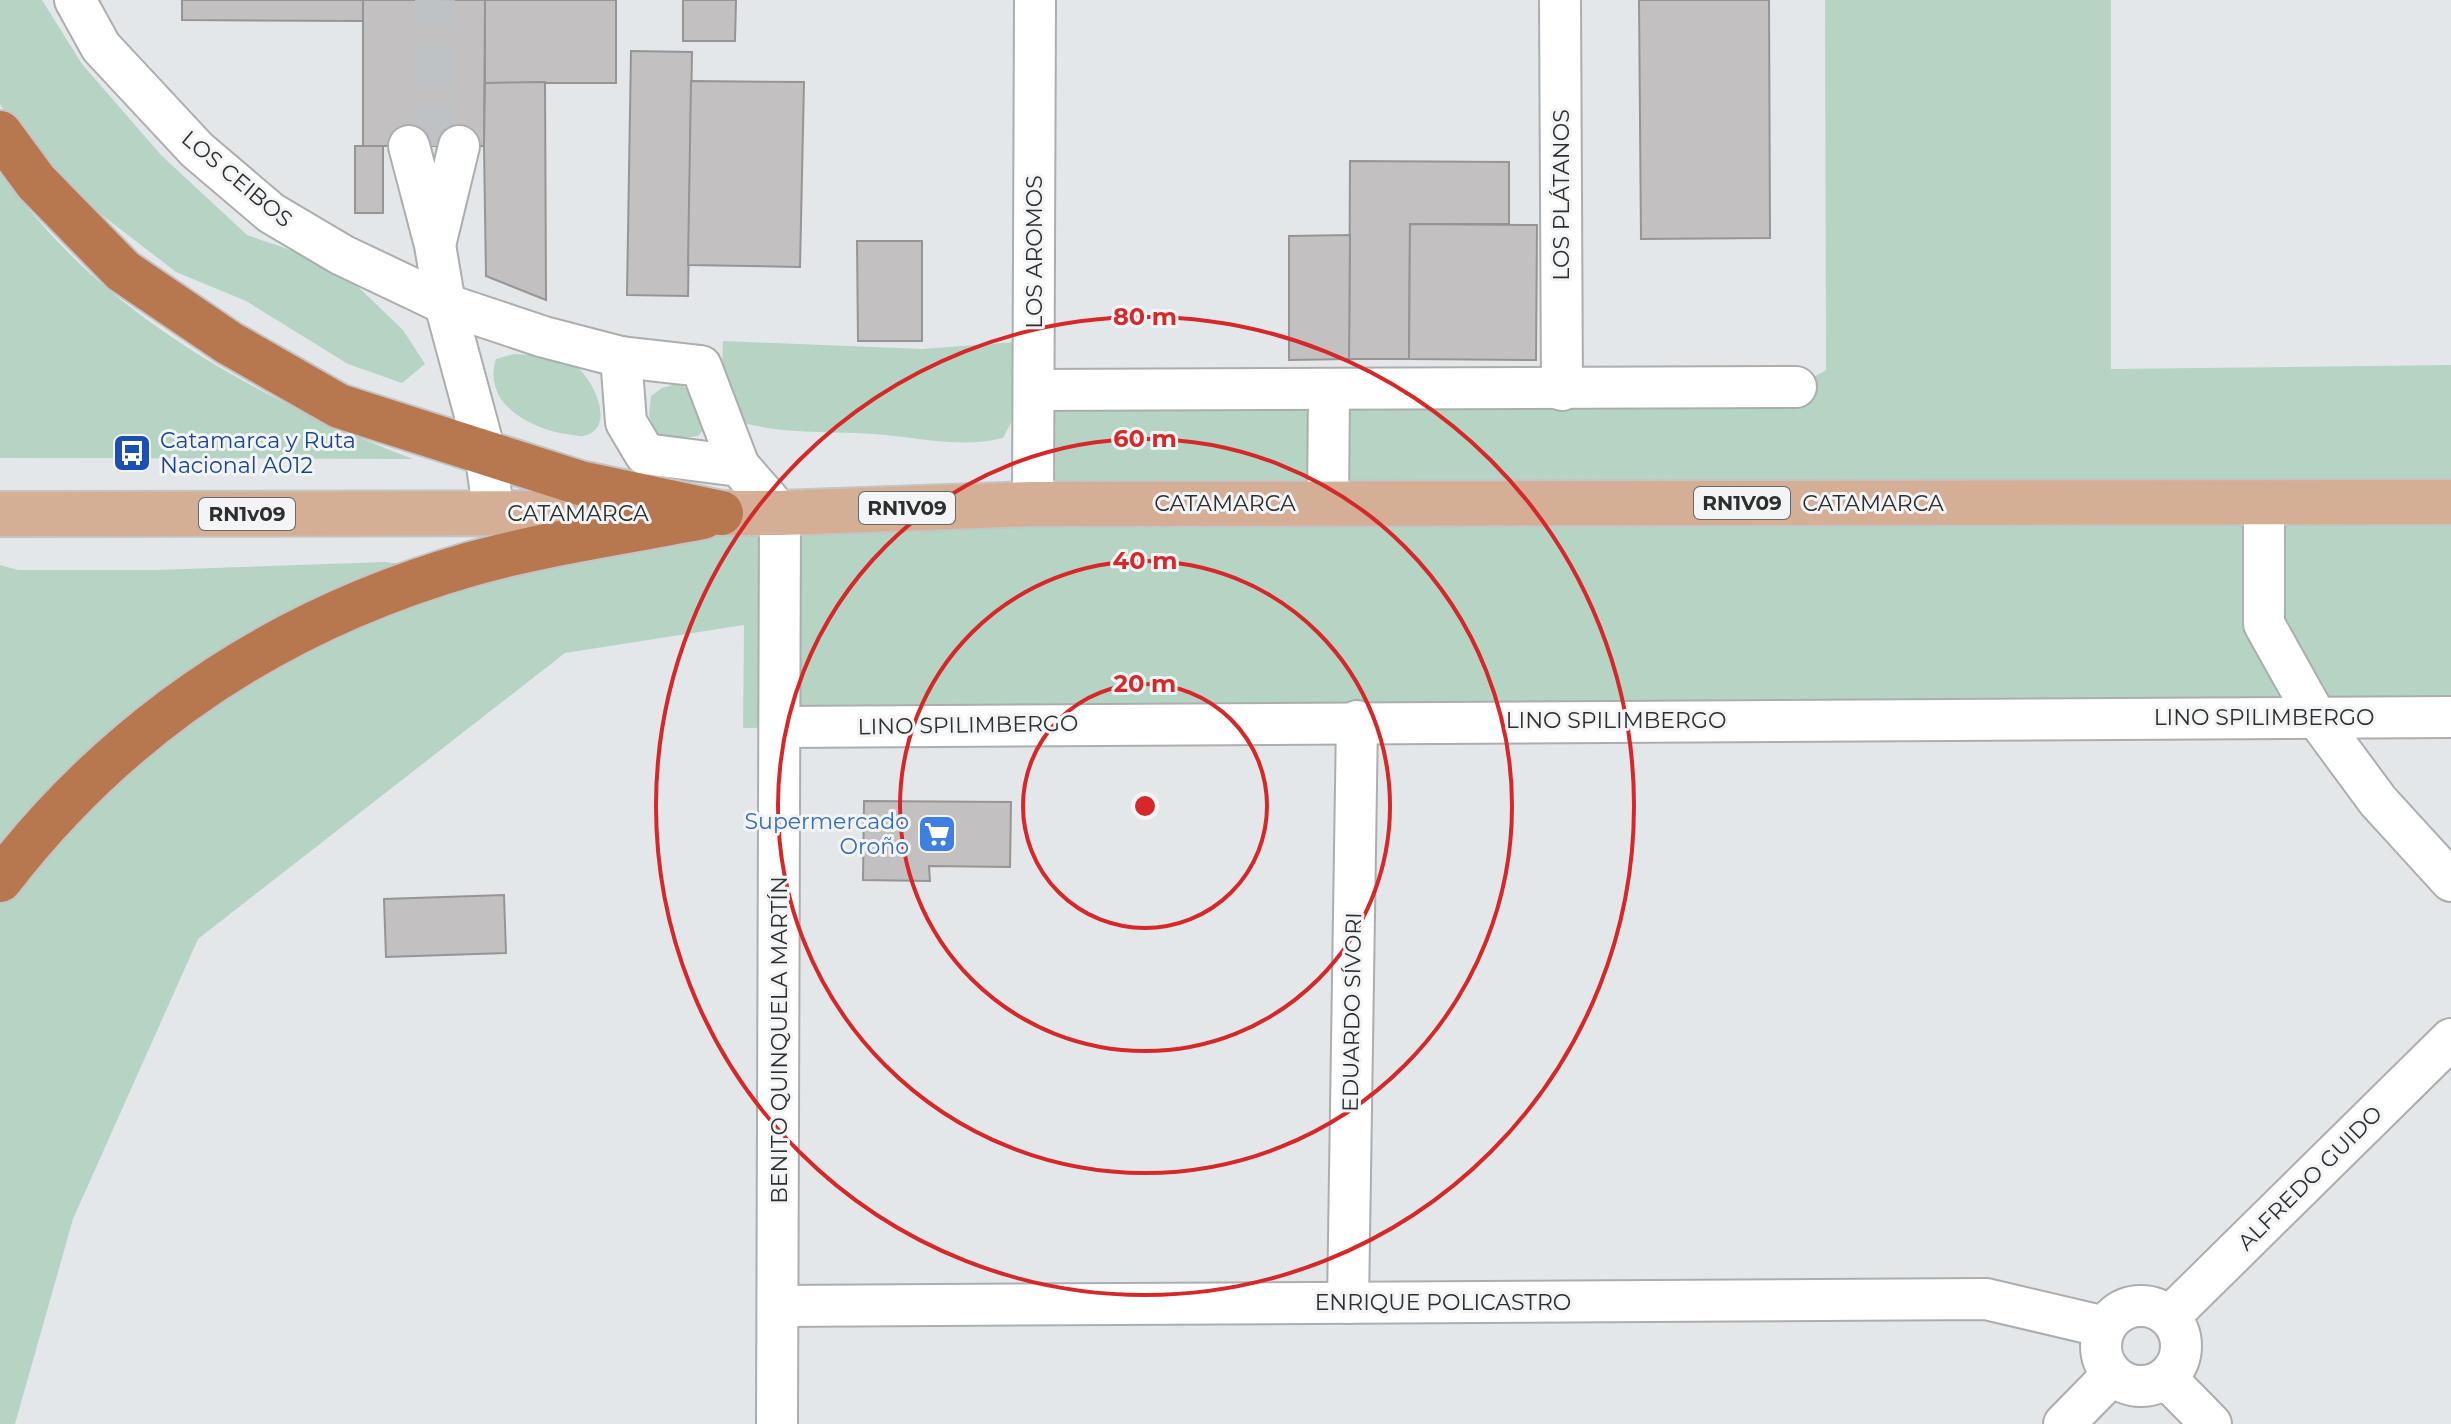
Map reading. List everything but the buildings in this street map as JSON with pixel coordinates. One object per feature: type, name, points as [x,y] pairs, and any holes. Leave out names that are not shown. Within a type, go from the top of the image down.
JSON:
[{"type":"highway","points":[[0,133],[36,182],[123,271],[229,343],[339,406],[580,483],[721,513]]},
{"type":"highway","points":[[0,880],[42,825],[140,732],[228,668],[342,609],[471,564],[721,513]]},
{"type":"main road","name":"CATAMARCA","points":[[0,514],[780,513],[1033,504],[2451,502]]},
{"type":"street","name":"LOS CEIBOS","points":[[75,0],[101,47],[197,150],[271,213],[342,255],[445,304],[621,357],[701,366],[739,466],[780,513]]},
{"type":"street","name":"LOS AROMOS","points":[[1033,504],[1035,0]]},
{"type":"street","name":"LOS PLÁTANOS","points":[[1560,0],[1562,390]]},
{"type":"street","points":[[434,146],[435,245],[445,304],[485,452],[494,514]]},
{"type":"street","points":[[621,357],[626,422],[645,454],[739,466]]},
{"type":"street","points":[[1034,390],[1796,387]]},
{"type":"street","points":[[1328,503],[1329,390]]},
{"type":"street","points":[[2264,503],[2264,624],[2316,717],[2378,801],[2451,881]]},
{"type":"street","name":"BENITO QUINQUELA MARTÍN","points":[[777,1424],[780,513]]},
{"type":"street","name":"LINO SPILIMBERGO","points":[[781,727],[1357,721],[2451,717]]},
{"type":"street","name":"EDUARDO SÍVORI","points":[[1348,1303],[1357,721]]},
{"type":"street","name":"ALFREDO GUIDO","points":[[2169,1317],[2451,1039]]},
{"type":"street","name":"ENRIQUE POLICASTRO","points":[[778,1306],[1986,1299],[2105,1327]]},
{"type":"street","points":[[2147,1306],[2169,1317],[2181,1342],[2175,1368],[2166,1378],[2144,1387],[2122,1382],[2112,1375],[2101,1352],[2105,1327],[2123,1310],[2135,1307],[2147,1306]]},
{"type":"street","points":[[2064,1424],[2112,1375]]},
{"type":"street","points":[[2166,1378],[2211,1424]]},
{"type":"green space","points":[[0,0],[42,0],[82,64],[161,155],[247,235],[311,257],[351,280],[403,330],[425,364],[402,383],[348,364],[246,301],[176,272],[98,212],[30,149],[0,104]]},
{"type":"green space","points":[[1825,0],[2111,0],[2111,369],[2451,365],[2451,717],[743,728],[744,625],[565,653],[198,939],[73,1219],[15,1424],[0,1424],[0,880],[228,668],[575,542],[1033,504],[1034,390],[1796,387],[1826,370]]},
{"type":"green space","points":[[0,170],[39,221],[83,267],[132,308],[184,345],[296,408],[413,459],[0,458]]},
{"type":"green space","points":[[723,341],[922,349],[1016,342],[1015,415],[1003,438],[971,442],[788,430],[738,421],[722,368]]},
{"type":"green space","points":[[514,354],[556,358],[579,369],[591,384],[599,405],[599,424],[593,432],[581,436],[551,431],[512,411],[502,400],[493,375],[496,359]]},
{"type":"green space","points":[[679,383],[695,395],[705,428],[698,436],[675,439],[656,433],[649,415],[651,396],[662,388]]},
{"type":"green space","points":[[385,562],[414,565],[284,618],[159,692],[40,801],[0,851],[0,565],[18,570],[156,570]]},
{"type":"tunnel","points":[[434,146],[435,0]]},
{"type":"place","name":"Catamarca y Ruta Nacional A012","points":[[132,453]]},
{"type":"place","name":"Supermercado Oroño","points":[[937,834]]}]
